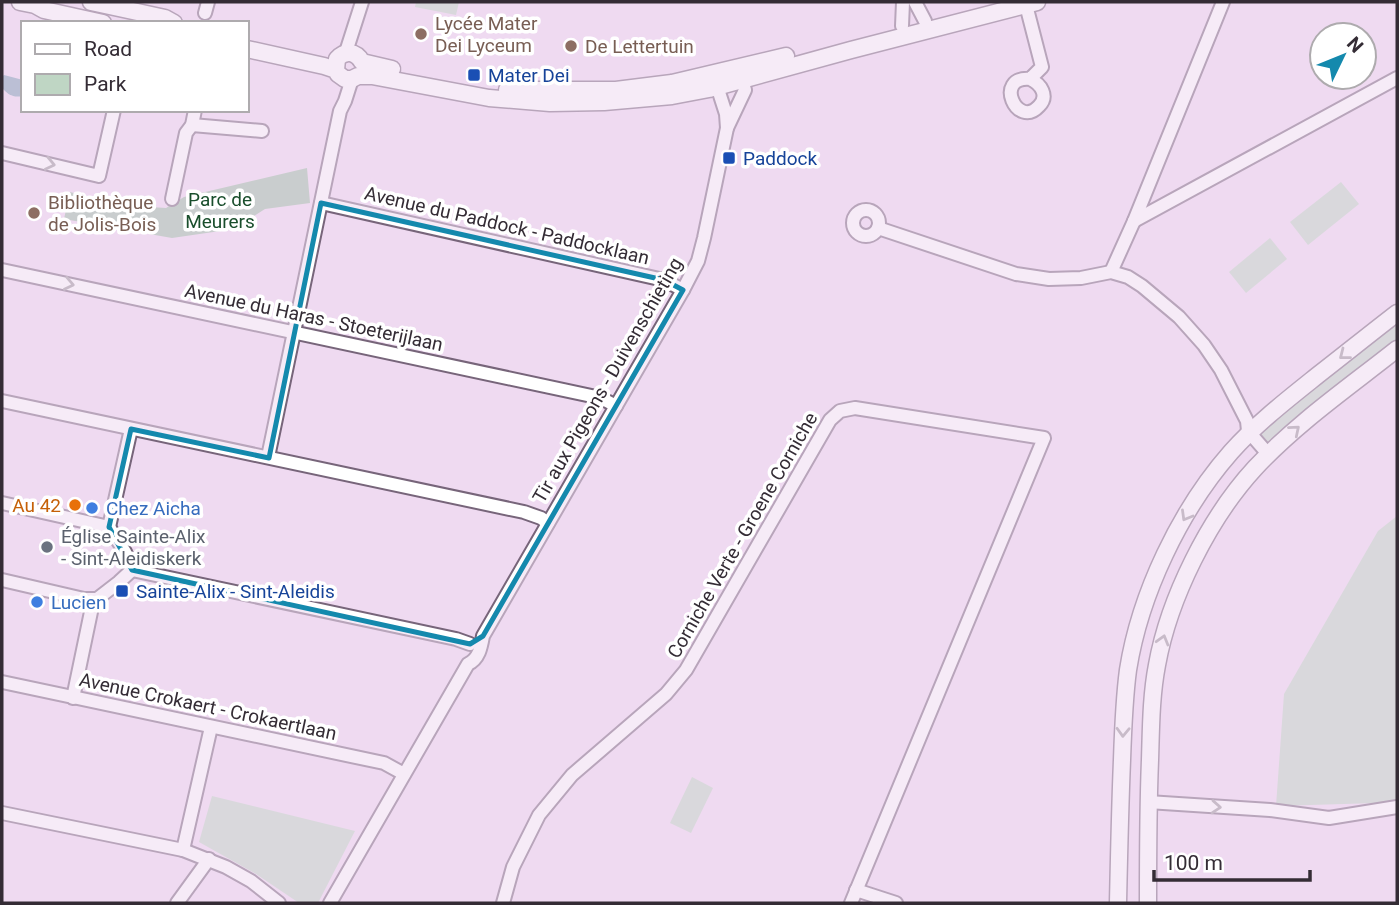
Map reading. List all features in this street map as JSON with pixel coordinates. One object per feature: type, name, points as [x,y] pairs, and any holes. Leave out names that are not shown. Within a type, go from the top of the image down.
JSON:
[{"type":"street","points":[[20,2],[94,21]]},
{"type":"street","points":[[91,2],[171,21]]},
{"type":"street","points":[[902,26],[903,2]]},
{"type":"street","points":[[915,2],[925,20]]},
{"type":"street","points":[[740,74],[902,26],[996,2]]},
{"type":"street","points":[[1111,272],[1223,2]]},
{"type":"street","points":[[248,49],[324,66],[349,67],[507,90],[616,89],[720,79],[1032,3],[1042,67],[1030,79]]},
{"type":"street","points":[[268,457],[340,111],[338,100],[358,43],[360,8]]},
{"type":"street","points":[[248,39],[349,67]]},
{"type":"street","name":"Tir aux Pigeons - Duivenschieting","points":[[330,903],[468,664],[481,650],[484,636],[698,261],[727,128],[745,90],[740,74]]},
{"type":"street","points":[[1134,220],[1397,78]]},
{"type":"street","name":"Tir aux Pigeons - Duivenschieting","points":[[720,79],[727,128]]},
{"type":"street","points":[[2,153],[99,176],[114,112]]},
{"type":"street","points":[[172,199],[186,133],[192,125],[195,112]]},
{"type":"street","points":[[192,125],[262,131]]},
{"type":"street","name":"Avenue du Paddock - Paddocklaan","points":[[321,203],[664,280],[683,290]]},
{"type":"street","points":[[878,229],[1016,274],[1060,279],[1111,272],[1128,277],[1179,317],[1211,354],[1247,421],[1248,431],[1269,455]]},
{"type":"street","name":"Avenue du Haras - Stoeterijlaan","points":[[2,270],[601,398],[616,406]]},
{"type":"street","points":[[1118,903],[1123,718],[1129,668],[1148,595],[1165,557],[1196,499],[1218,468],[1250,433],[1285,401],[1397,313]]},
{"type":"street","points":[[1148,903],[1148,802],[1157,665],[1170,619],[1192,564],[1215,522],[1239,487],[1269,455],[1299,427],[1397,349]]},
{"type":"street","points":[[2,401],[524,512],[548,523]]},
{"type":"street","name":"Corniche Verte - Groene Corniche","points":[[503,903],[513,867],[539,816],[572,775],[666,694],[686,670],[830,420],[840,411],[855,408],[1044,438],[856,890]]},
{"type":"street","points":[[109,527],[131,429]]},
{"type":"street","points":[[2,503],[109,527],[125,552],[132,570]]},
{"type":"street","points":[[74,698],[92,607],[97,599],[132,570]]},
{"type":"street","points":[[132,570],[470,644],[484,636]]},
{"type":"street","points":[[2,580],[84,599],[97,599]]},
{"type":"street","name":"Tir aux Pigeons - Duivenschieting","points":[[468,664],[470,644]]},
{"type":"street","name":"Avenue Crokaert - Crokaertlaan","points":[[2,682],[384,763],[404,774]]},
{"type":"street","points":[[183,850],[211,727]]},
{"type":"street","points":[[1120,800],[1270,810],[1329,818],[1397,807]]},
{"type":"street","points":[[2,813],[183,850],[209,859],[251,881],[279,903]]},
{"type":"street","points":[[177,903],[209,859]]},
{"type":"street","points":[[851,903],[856,890],[896,903]]},
{"type":"highlighted area","points":[[321,203],[664,280],[683,290],[483,636],[470,644],[132,570],[109,527],[131,429],[269,458]]},
{"type":"green space","points":[[416,2],[459,2],[456,15],[415,7]]},
{"type":"green space","name":"Parc de Meurers","points":[[307,168],[310,203],[265,209],[234,229],[172,238],[64,219],[70,192],[119,205],[166,208],[184,197]]},
{"type":"green space","points":[[1341,182],[1359,204],[1308,245],[1290,222]]},
{"type":"green space","points":[[1270,238],[1287,259],[1246,293],[1229,272]]},
{"type":"green space","points":[[1397,317],[1397,345],[1269,447],[1257,432]]},
{"type":"green space","points":[[1397,516],[1397,800],[1276,806],[1284,694],[1378,531]]},
{"type":"green space","points":[[692,777],[713,788],[691,833],[670,823]]},
{"type":"green space","points":[[212,796],[355,831],[318,903],[299,903],[256,874],[199,842]]},
{"type":"water","points":[[4,75],[21,79],[21,96],[11,95],[2,88]]},
{"type":"place","name":"Lycée Mater Dei Lyceum","points":[[421,34]]},
{"type":"place","name":"De Lettertuin","points":[[571,46]]},
{"type":"place","name":"Mater Dei","points":[[474,75]]},
{"type":"place","name":"Paddock","points":[[729,158]]},
{"type":"place","name":"Bibliothèque de Jolis-Bois","points":[[34,213]]},
{"type":"place","name":"Au 42","points":[[75,505]]},
{"type":"place","name":"Chez Aicha","points":[[92,508]]},
{"type":"place","name":"Église Sainte-Alix - Sint-Aleidiskerk","points":[[47,547]]},
{"type":"place","name":"Sainte-Alix - Sint-Aleidis","points":[[122,591]]},
{"type":"place","name":"Lucien","points":[[37,602]]}]
